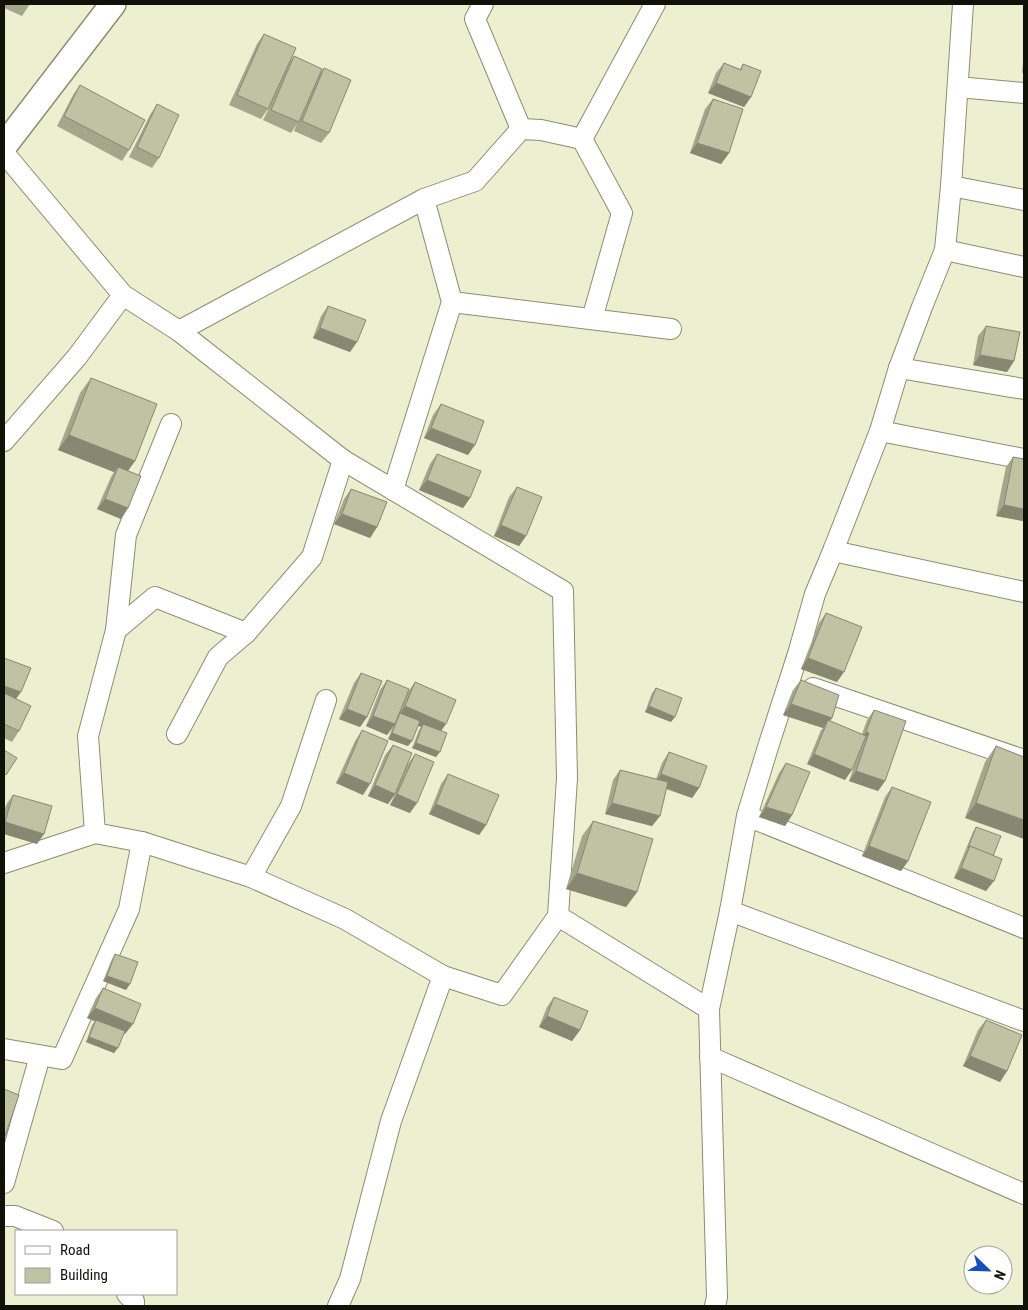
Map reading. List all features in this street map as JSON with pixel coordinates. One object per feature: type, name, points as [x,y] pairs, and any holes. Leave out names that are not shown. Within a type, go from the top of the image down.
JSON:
[{"type":"street","points":[[4,146],[113,4]]},
{"type":"street","points":[[483,4],[476,19],[521,129]]},
{"type":"street","points":[[582,139],[655,4]]},
{"type":"street","points":[[715,1306],[717,1297],[709,1009],[730,911],[747,816],[815,594],[880,431],[899,368],[945,250],[963,4]]},
{"type":"street","points":[[958,87],[1024,93]]},
{"type":"street","points":[[521,129],[541,130],[582,139],[622,213],[592,319]]},
{"type":"street","points":[[179,330],[424,199],[475,181],[521,129]]},
{"type":"street","points":[[4,153],[123,295],[179,330],[343,460],[563,591],[567,778],[558,916],[502,995],[443,976],[345,919],[251,877],[142,842],[95,833],[4,864]]},
{"type":"street","points":[[951,186],[1024,200]]},
{"type":"street","points":[[393,490],[452,302],[424,199]]},
{"type":"street","points":[[945,250],[1024,267]]},
{"type":"street","points":[[4,441],[77,357],[123,295]]},
{"type":"street","points":[[452,302],[671,329]]},
{"type":"street","points":[[899,368],[1024,389]]},
{"type":"street","points":[[95,833],[88,736],[116,630],[126,535],[171,424]]},
{"type":"street","points":[[880,431],[1024,458]]},
{"type":"street","points":[[177,734],[218,657],[246,633],[312,557],[343,460]]},
{"type":"street","points":[[833,552],[1024,592]]},
{"type":"street","points":[[116,630],[155,597],[246,633]]},
{"type":"street","points":[[790,680],[1024,760]]},
{"type":"street","points":[[251,877],[291,806],[326,700]]},
{"type":"street","points":[[747,816],[1024,928]]},
{"type":"street","points":[[4,1049],[62,1059],[129,909],[142,842]]},
{"type":"street","points":[[730,911],[1024,1021]]},
{"type":"street","points":[[558,916],[709,1009]]},
{"type":"street","points":[[338,1306],[350,1279],[391,1121],[443,976]]},
{"type":"street","points":[[4,1183],[40,1056]]},
{"type":"street","points":[[710,1057],[1024,1194]]},
{"type":"street","points":[[4,1216],[15,1216],[50,1230]]},
{"type":"street","points":[[128,1295],[134,1301],[134,1306]]},
{"type":"building","points":[[264,34],[296,48],[268,109],[237,95]]},
{"type":"building","points":[[294,56],[322,69],[299,122],[271,110]]},
{"type":"building","points":[[724,63],[741,70],[743,64],[761,71],[751,97],[716,83]]},
{"type":"building","points":[[324,68],[351,80],[329,133],[302,121]]},
{"type":"building","points":[[80,85],[145,120],[129,150],[64,116]]},
{"type":"building","points":[[713,99],[743,109],[729,153],[697,143]]},
{"type":"building","points":[[157,104],[179,115],[159,158],[137,147]]},
{"type":"building","points":[[328,306],[366,320],[357,342],[320,328]]},
{"type":"building","points":[[986,326],[1020,332],[1014,361],[980,355]]},
{"type":"building","points":[[91,378],[157,404],[135,461],[69,435]]},
{"type":"building","points":[[441,404],[484,421],[475,445],[431,428]]},
{"type":"building","points":[[437,454],[481,471],[470,498],[427,480]]},
{"type":"building","points":[[1013,457],[1024,459],[1024,509],[1004,505]]},
{"type":"building","points":[[118,467],[141,476],[128,508],[105,499]]},
{"type":"building","points":[[517,487],[542,497],[526,536],[501,525]]},
{"type":"building","points":[[351,489],[387,502],[377,527],[342,514]]},
{"type":"building","points":[[826,613],[862,627],[844,672],[808,658]]},
{"type":"building","points":[[4,658],[31,668],[21,692],[4,686]]},
{"type":"building","points":[[361,673],[382,681],[367,717],[347,709]]},
{"type":"building","points":[[387,680],[409,689],[395,724],[373,716]]},
{"type":"building","points":[[801,680],[839,695],[832,718],[791,704]]},
{"type":"building","points":[[415,682],[456,700],[446,724],[405,706]]},
{"type":"building","points":[[656,688],[682,698],[675,717],[649,706]]},
{"type":"building","points":[[4,693],[31,706],[19,731],[4,724]]},
{"type":"building","points":[[874,710],[906,721],[885,781],[856,771],[869,733],[866,732]]},
{"type":"building","points":[[400,713],[420,721],[412,741],[392,733]]},
{"type":"building","points":[[828,720],[866,736],[852,770],[814,754]]},
{"type":"building","points":[[423,724],[447,733],[440,752],[416,743]]},
{"type":"building","points":[[362,730],[388,741],[370,784],[344,773]]},
{"type":"building","points":[[393,745],[412,753],[395,794],[375,785]]},
{"type":"building","points":[[996,746],[1024,757],[1024,820],[976,803]]},
{"type":"building","points":[[4,750],[17,758],[6,775],[4,773]]},
{"type":"building","points":[[669,752],[707,766],[699,788],[661,774]]},
{"type":"building","points":[[415,754],[434,762],[417,803],[397,794]]},
{"type":"building","points":[[786,763],[810,772],[792,815],[766,807]]},
{"type":"building","points":[[620,770],[668,782],[660,816],[612,803]]},
{"type":"building","points":[[448,774],[499,795],[486,825],[436,804]]},
{"type":"building","points":[[892,787],[931,802],[908,861],[869,846]]},
{"type":"building","points":[[13,795],[52,806],[44,834],[5,822]]},
{"type":"building","points":[[593,821],[653,839],[637,892],[577,873]]},
{"type":"building","points":[[976,827],[1001,836],[993,856],[970,846],[968,848]]},
{"type":"building","points":[[970,846],[1002,859],[994,881],[961,868]]},
{"type":"building","points":[[115,954],[138,962],[130,984],[107,976]]},
{"type":"building","points":[[103,988],[141,1004],[133,1024],[95,1008]]},
{"type":"building","points":[[554,997],[588,1011],[580,1030],[547,1016]]},
{"type":"building","points":[[96,1020],[125,1031],[118,1048],[89,1037]]},
{"type":"building","points":[[986,1020],[1022,1035],[1007,1071],[970,1056]]},
{"type":"building","points":[[4,1089],[19,1095],[4,1139]]}]
